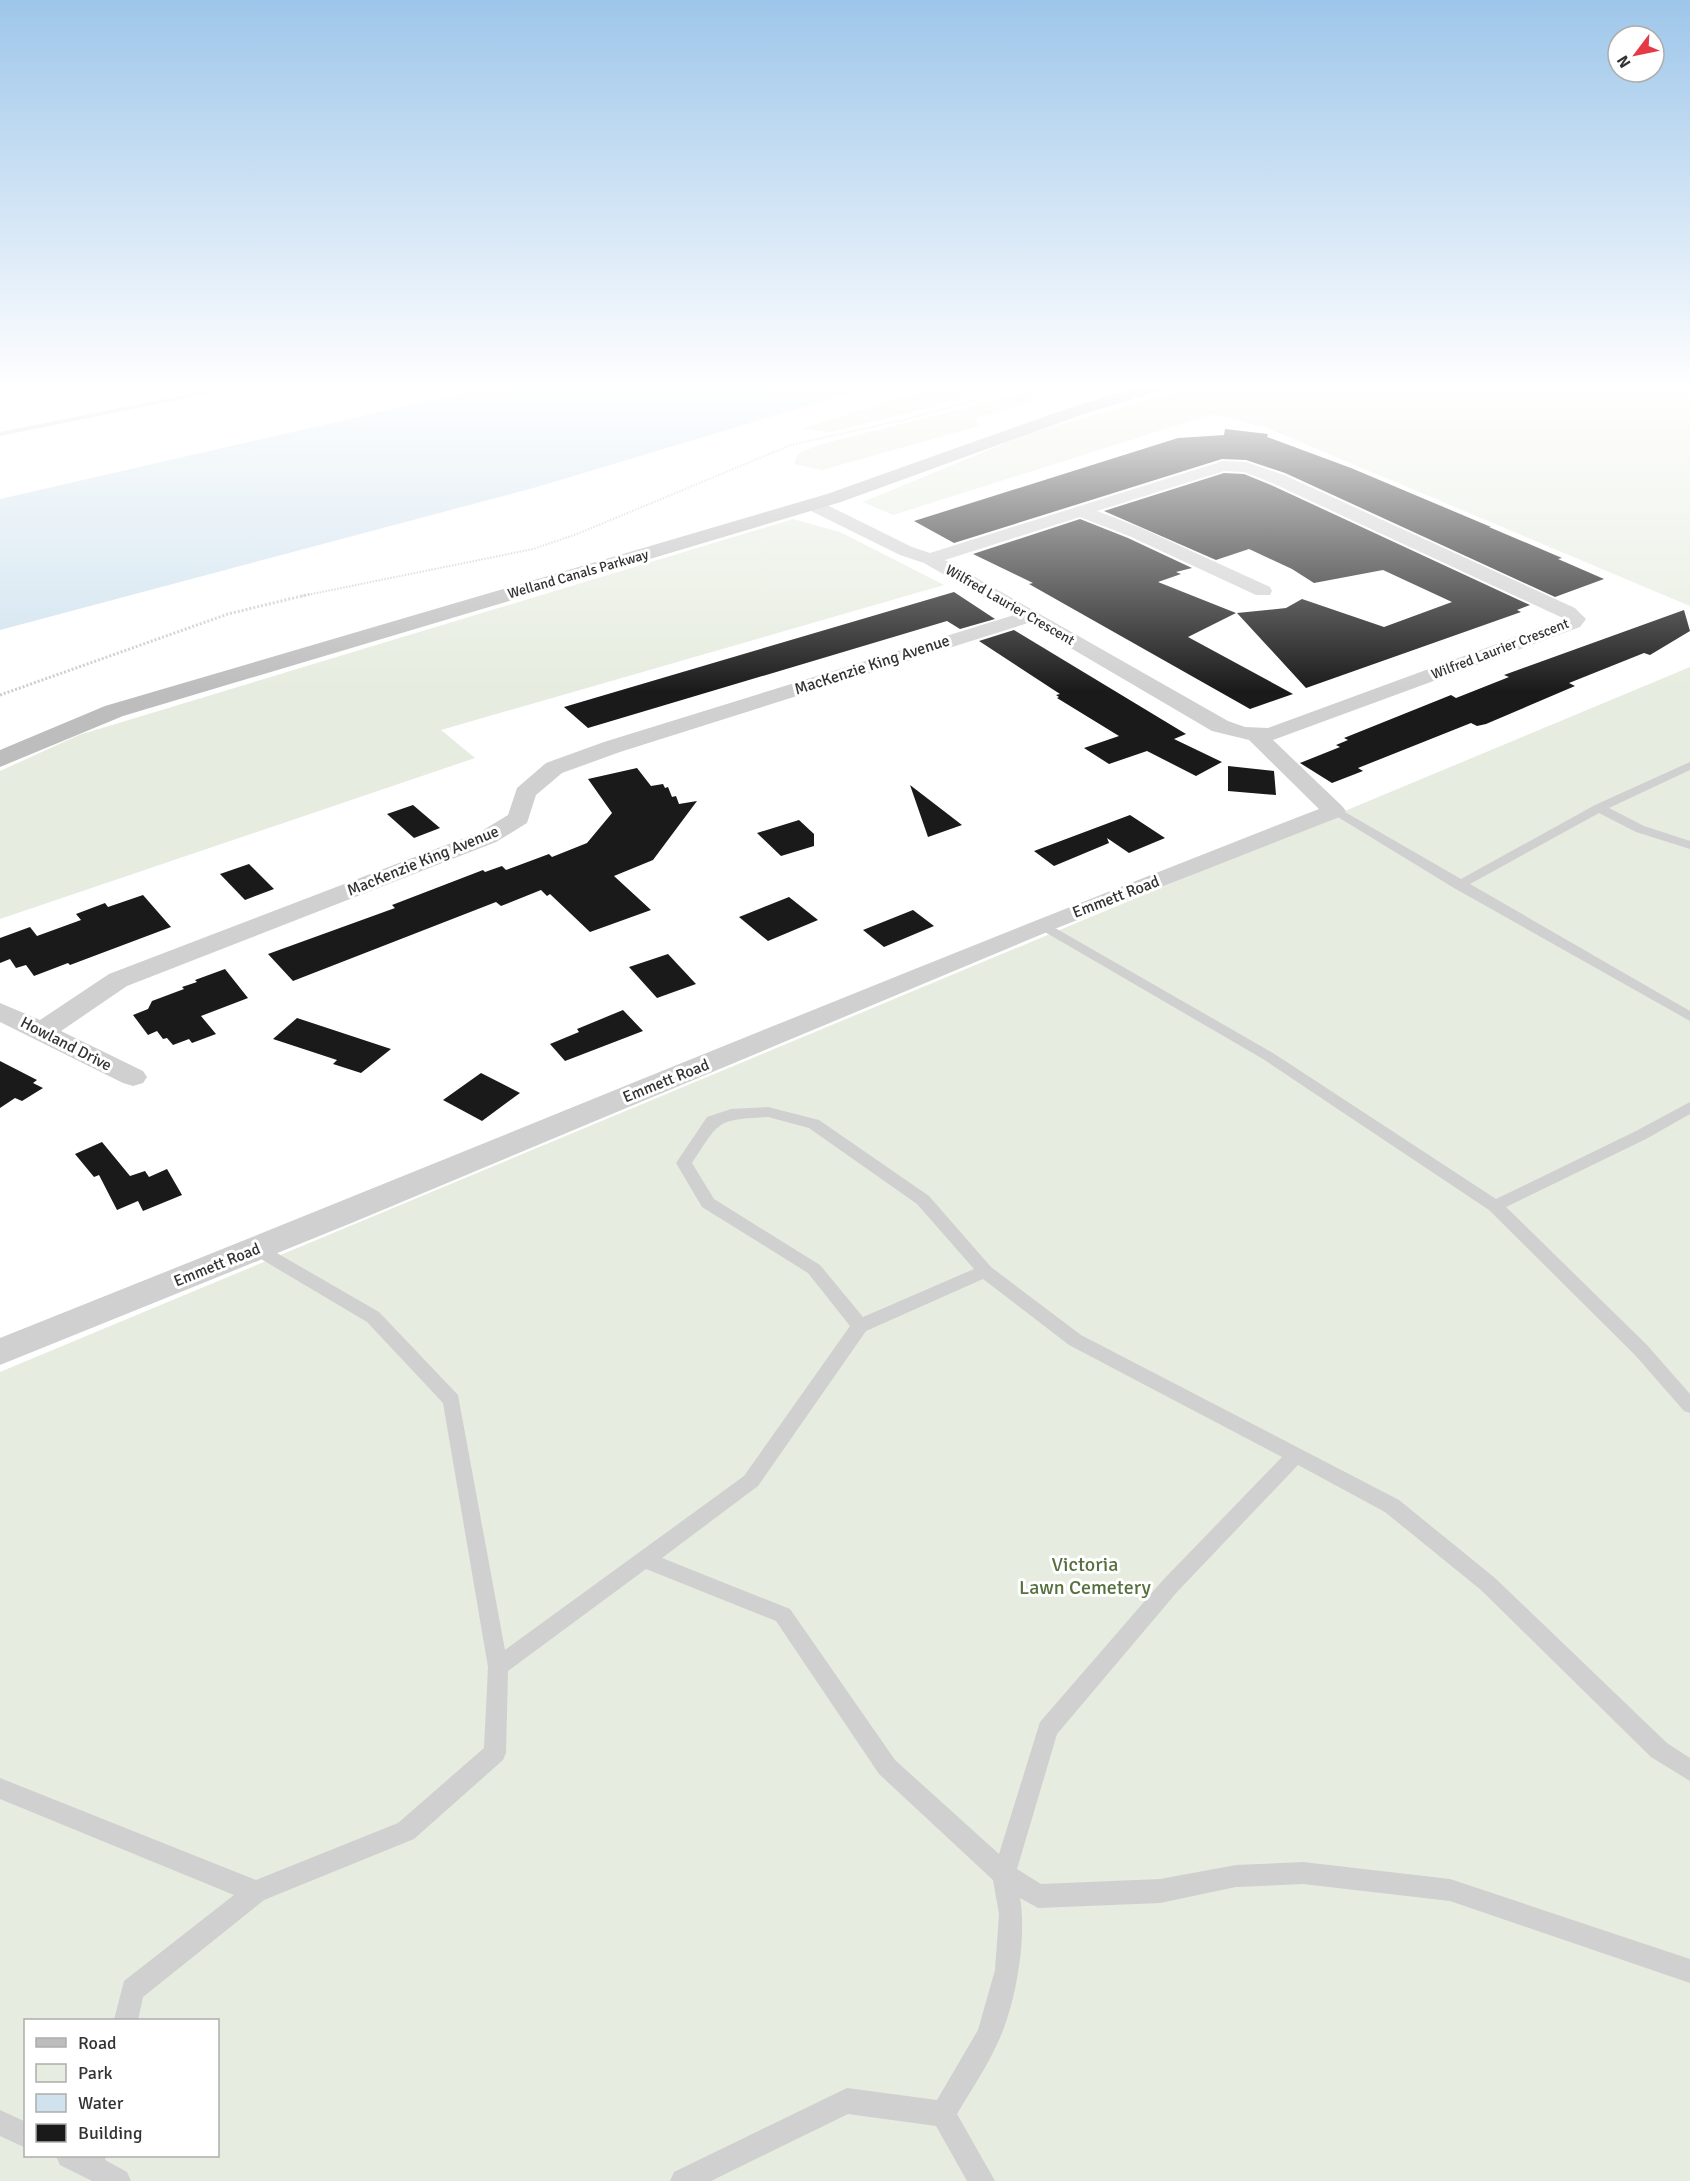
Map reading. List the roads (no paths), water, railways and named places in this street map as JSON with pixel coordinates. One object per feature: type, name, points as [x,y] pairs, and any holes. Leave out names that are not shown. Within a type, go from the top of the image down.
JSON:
[{"type":"main road","name":"Welland Canals Parkway","points":[[0,759],[114,711],[864,488]]},
{"type":"street","name":"Wilfred Laurier Crescent","points":[[930,560],[1156,488]]},
{"type":"street","name":"Wilfred Laurier Crescent","points":[[823,501],[906,550],[930,560],[1031,616],[1220,726],[1235,732],[1257,736],[1271,734],[1451,669],[1573,623],[1576,619],[1558,607],[1297,488]]},
{"type":"street","points":[[1083,512],[1135,532],[1263,591]]},
{"type":"street","name":"MacKenzie King Avenue","points":[[42,1031],[118,980],[489,837],[519,818],[525,793],[554,768],[612,747],[1031,616]]},
{"type":"street","points":[[1257,736],[1334,811]]},
{"type":"street","name":"Emmett Road","points":[[0,1352],[257,1249],[1043,926],[1334,811]]},
{"type":"street","name":"Howland Drive","points":[[0,1011],[133,1077]]},
{"type":"lane","points":[[1460,885],[1599,808],[1690,766]]},
{"type":"lane","points":[[1599,808],[1640,829],[1690,845]]},
{"type":"lane","points":[[1334,811],[1690,1017]]},
{"type":"lane","points":[[1043,926],[1268,1056],[1495,1206],[1641,1350],[1690,1406]]},
{"type":"lane","points":[[1495,1206],[1641,1135],[1690,1107]]},
{"type":"lane","points":[[860,1326],[814,1269],[708,1203],[684,1163],[712,1121],[730,1114],[768,1112],[814,1125],[923,1200],[985,1271],[1075,1340],[1392,1506],[1488,1584],[1659,1750],[1690,1771]]},
{"type":"lane","points":[[126,2019],[133,1990],[256,1892],[406,1831],[495,1754],[498,1667],[452,1400],[372,1317],[257,1249]]},
{"type":"lane","points":[[498,1667],[751,1481],[860,1326],[985,1271]]},
{"type":"lane","points":[[943,2114],[989,2034],[1007,1970],[1011,1914],[1004,1874],[1048,1729],[1170,1586],[1295,1456]]},
{"type":"lane","points":[[643,1559],[783,1615],[887,1767],[1004,1874],[1038,1896],[1160,1891],[1236,1876],[1303,1873],[1450,1890],[1690,1971]]},
{"type":"lane","points":[[0,1788],[256,1892]]},
{"type":"lane","points":[[683,2181],[847,2101],[943,2114]]},
{"type":"lane","points":[[943,2114],[982,2181]]},
{"type":"lane","points":[[0,2123],[24,2134]]},
{"type":"lane","points":[[85,2159],[118,2181]]},
{"type":"water","points":[[49,488],[534,488],[0,630],[0,499]]},
{"type":"park label","name":"Victoria Lawn Cemetery","points":[[1085,1576]]}]
